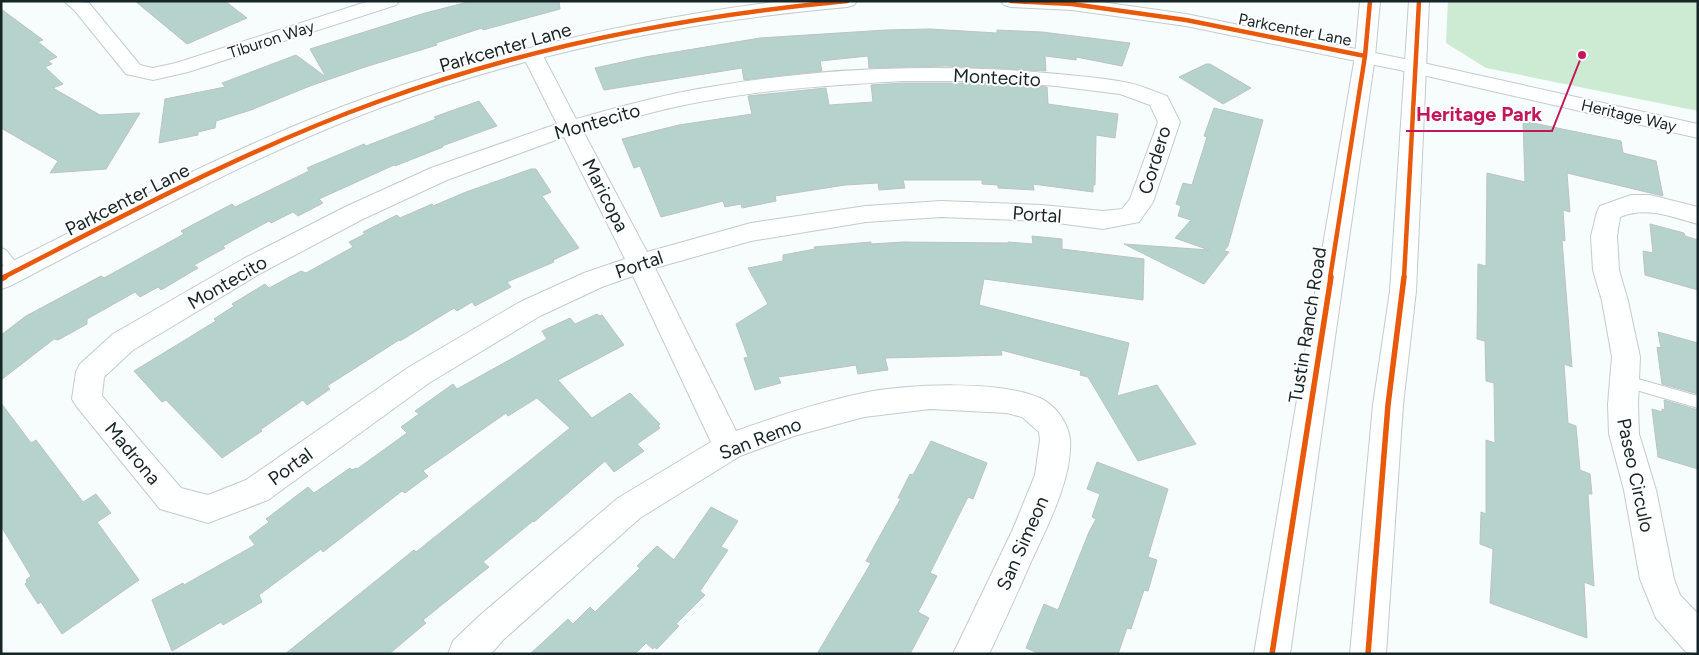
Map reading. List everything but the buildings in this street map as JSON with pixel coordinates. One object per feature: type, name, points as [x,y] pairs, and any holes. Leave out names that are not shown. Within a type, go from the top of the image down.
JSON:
[{"type":"street","name":"Tiburon Way","points":[[74,1],[82,7],[133,70],[152,74],[181,68],[389,1]]},
{"type":"street","name":"Parkcenter Lane","points":[[9,276],[158,200],[303,132],[376,102],[473,70],[581,40],[673,21],[787,3],[846,1]]},
{"type":"street","name":"Parkcenter Lane","points":[[1011,1],[1072,4],[1186,20],[1414,67]]},
{"type":"street","name":"Tustin Ranch Road","points":[[1273,654],[1365,56],[1370,1]]},
{"type":"street","points":[[1368,654],[1388,405],[1403,291],[1419,1]]},
{"type":"street","name":"Maricopa","points":[[532,54],[640,263],[729,447]]},
{"type":"street","name":"Heritage Way","points":[[1414,67],[1698,131]]},
{"type":"street","name":"Montecito","points":[[90,372],[123,342],[252,266],[354,213],[438,174],[571,128],[662,103],[717,92],[853,76],[903,74],[998,75],[1124,88],[1159,101]]},
{"type":"street","name":"Cordero","points":[[1130,216],[1141,202],[1169,122],[1159,101]]},
{"type":"street","name":"Paseo Circulo","points":[[1698,216],[1650,203],[1631,203],[1609,212],[1604,236],[1606,270],[1615,301],[1626,357],[1624,434],[1640,490],[1657,579],[1668,606],[1698,640]]},
{"type":"street","name":"Portal","points":[[208,509],[257,490],[419,375],[530,309],[593,280],[640,263],[751,232],[866,214],[941,209],[1042,214],[1103,220],[1130,216]]},
{"type":"street","name":"Madrona","points":[[90,372],[87,399],[171,498],[208,509]]},
{"type":"street","name":"San Remo","points":[[466,654],[491,628],[629,508],[729,447],[791,424],[864,406],[930,397],[1007,401],[1031,407],[1044,416],[1052,428]]},
{"type":"street","name":"San Simeon","points":[[971,654],[1028,532],[1051,474],[1056,440],[1052,428]]},
{"type":"lane","points":[[1,253],[9,276]]},
{"type":"lane","points":[[1624,381],[1698,402]]},
{"type":"green space","points":[[1448,1],[1698,1],[1698,111],[1486,68],[1446,43]]},
{"type":"cycle path","points":[[1,279],[233,162],[328,121],[433,82],[549,49],[667,23],[787,6],[847,1]]},
{"type":"cycle path","points":[[1011,1],[1072,4],[1186,20],[1365,56]]},
{"type":"cycle path","points":[[1272,654],[1365,56],[1370,1]]},
{"type":"cycle path","points":[[1368,654],[1388,405],[1403,291],[1419,1]]},
{"type":"place","name":"Heritage Park","points":[[1582,55]]}]
